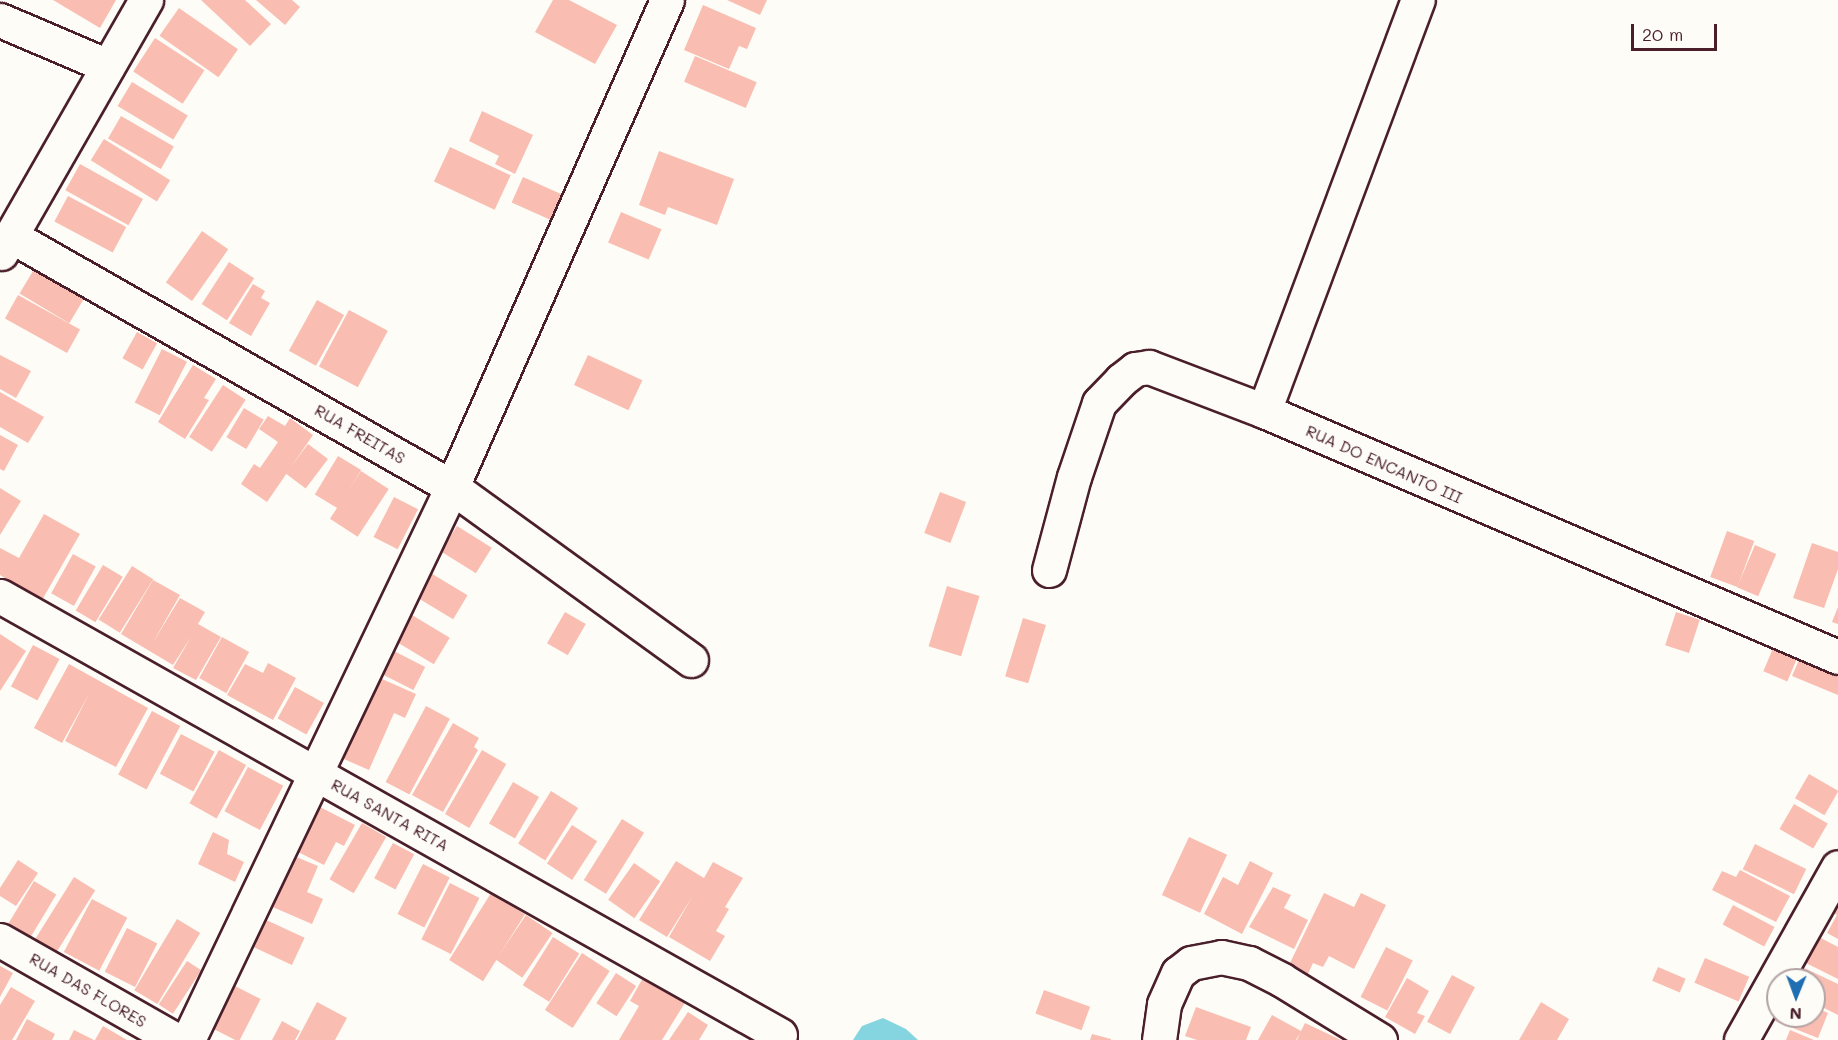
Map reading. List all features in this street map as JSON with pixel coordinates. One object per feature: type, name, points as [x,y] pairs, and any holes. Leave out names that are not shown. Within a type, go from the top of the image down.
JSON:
[{"type":"street","points":[[5,245],[146,0]]},
{"type":"street","points":[[188,1040],[452,487],[667,0]]},
{"type":"street","points":[[1264,411],[1418,0]]},
{"type":"street","points":[[0,20],[108,66]]},
{"type":"street","name":"RUA FREITAS","points":[[5,245],[452,487],[692,660]]},
{"type":"street","name":"RUA DO ENCANTO III","points":[[1049,570],[1088,433],[1099,404],[1121,380],[1135,369],[1149,367],[1264,411],[1838,657]]},
{"type":"street","name":"RUA SANTA RITA","points":[[0,596],[780,1035]]},
{"type":"street","points":[[1741,1040],[1838,867]]},
{"type":"street","name":"RUA DAS FLORES","points":[[0,940],[176,1040]]},
{"type":"street","points":[[1159,1040],[1164,1004],[1174,978],[1191,963],[1235,958],[1282,980],[1380,1040]]},
{"type":"water","points":[[883,1018],[906,1029],[918,1040],[853,1040],[862,1026]]},
{"type":"building","points":[[53,0],[116,0],[100,28]]},
{"type":"building","points":[[201,0],[245,0],[271,24],[250,46]]},
{"type":"building","points":[[256,0],[292,0],[300,7],[285,25]]},
{"type":"building","points":[[553,0],[569,0],[617,25],[595,64],[535,32]]},
{"type":"building","points":[[727,0],[767,0],[760,15]]},
{"type":"building","points":[[703,5],[756,28],[747,49],[739,46],[729,69],[684,50]]},
{"type":"building","points":[[179,8],[238,49],[218,77],[159,36]]},
{"type":"building","points":[[155,38],[204,70],[183,104],[133,72]]},
{"type":"building","points":[[695,56],[757,82],[746,108],[684,82]]},
{"type":"building","points":[[132,82],[188,115],[173,139],[118,106]]},
{"type":"building","points":[[482,111],[533,135],[515,174],[495,164],[499,156],[469,141]]},
{"type":"building","points":[[121,116],[174,146],[161,169],[108,139]]},
{"type":"building","points":[[104,139],[170,180],[157,202],[91,160]]},
{"type":"building","points":[[450,147],[511,175],[495,210],[434,181]]},
{"type":"building","points":[[659,151],[734,179],[717,225],[668,207],[665,215],[639,205]]},
{"type":"building","points":[[80,164],[143,199],[128,225],[65,190]]},
{"type":"building","points":[[523,177],[571,198],[559,224],[512,203]]},
{"type":"building","points":[[68,196],[126,227],[113,253],[54,222]]},
{"type":"building","points":[[621,212],[662,229],[649,260],[608,242]]},
{"type":"building","points":[[202,231],[228,249],[192,301],[166,283]]},
{"type":"building","points":[[229,262],[254,278],[227,320],[202,304]]},
{"type":"building","points":[[36,266],[86,296],[69,323],[20,293]]},
{"type":"building","points":[[253,284],[265,291],[261,298],[270,303],[251,336],[229,323]]},
{"type":"building","points":[[18,295],[80,329],[67,353],[5,319]]},
{"type":"building","points":[[317,300],[344,315],[316,366],[289,351]]},
{"type":"building","points":[[349,310],[388,331],[358,387],[319,367]]},
{"type":"building","points":[[137,332],[157,343],[143,369],[122,358]]},
{"type":"building","points":[[162,349],[187,362],[160,415],[135,402]]},
{"type":"building","points":[[0,355],[31,371],[16,398],[0,389]]},
{"type":"building","points":[[588,355],[642,380],[628,410],[574,385]]},
{"type":"building","points":[[193,365],[216,379],[204,398],[209,400],[185,439],[158,422]]},
{"type":"building","points":[[223,385],[246,400],[212,452],[189,437]]},
{"type":"building","points":[[0,392],[44,417],[28,443],[0,427]]},
{"type":"building","points":[[244,408],[264,420],[246,449],[226,437]]},
{"type":"building","points":[[268,416],[285,426],[290,418],[313,435],[267,502],[241,484],[254,464],[260,468],[278,442],[259,429]]},
{"type":"building","points":[[0,435],[18,445],[4,471],[0,469]]},
{"type":"building","points":[[308,444],[328,459],[306,489],[286,474]]},
{"type":"building","points":[[338,456],[361,470],[338,508],[315,495]]},
{"type":"building","points":[[361,471],[389,489],[358,537],[330,519]]},
{"type":"building","points":[[0,488],[21,501],[0,535]]},
{"type":"building","points":[[940,492],[966,502],[950,543],[924,533]]},
{"type":"building","points":[[394,497],[418,509],[398,549],[374,537]]},
{"type":"building","points":[[44,514],[80,534],[42,600],[0,575],[0,548],[19,558]]},
{"type":"building","points":[[457,526],[492,548],[476,573],[441,551]]},
{"type":"building","points":[[1727,531],[1754,541],[1737,587],[1710,577]]},
{"type":"building","points":[[1812,543],[1838,552],[1838,569],[1824,608],[1793,598]]},
{"type":"building","points":[[1755,545],[1776,554],[1758,596],[1737,587]]},
{"type":"building","points":[[73,554],[96,567],[74,606],[51,593]]},
{"type":"building","points":[[103,565],[123,577],[95,622],[76,610]]},
{"type":"building","points":[[132,566],[153,579],[120,633],[99,619]]},
{"type":"building","points":[[429,572],[468,595],[453,619],[415,596]]},
{"type":"building","points":[[153,580],[180,595],[152,644],[180,598],[205,612],[198,624],[221,637],[196,680],[173,668],[191,637],[173,665],[121,634]]},
{"type":"building","points":[[947,586],[980,596],[961,656],[929,646]]},
{"type":"building","points":[[1838,607],[1838,624],[1832,622]]},
{"type":"building","points":[[565,612],[586,624],[568,655],[547,643]]},
{"type":"building","points":[[1676,612],[1700,620],[1689,653],[1665,645]]},
{"type":"building","points":[[412,615],[450,638],[434,664],[396,642]]},
{"type":"building","points":[[1023,618],[1046,625],[1028,683],[1005,676]]},
{"type":"building","points":[[0,634],[26,651],[0,691]]},
{"type":"building","points":[[222,637],[249,652],[226,693],[199,678]]},
{"type":"building","points":[[1777,639],[1801,649],[1787,681],[1763,671]]},
{"type":"building","points":[[33,645],[59,659],[37,701],[11,686]]},
{"type":"building","points":[[394,651],[425,667],[413,690],[382,674]]},
{"type":"building","points":[[1802,653],[1838,668],[1838,695],[1792,676]]},
{"type":"building","points":[[268,663],[296,678],[273,720],[227,695],[245,664],[263,673]]},
{"type":"building","points":[[69,664],[148,708],[116,767],[65,741],[89,694],[62,743],[34,728]]},
{"type":"building","points":[[373,675],[416,694],[405,718],[394,713],[369,770],[337,756]]},
{"type":"building","points":[[295,687],[324,703],[306,734],[278,718]]},
{"type":"building","points":[[426,706],[450,719],[409,795],[386,782]]},
{"type":"building","points":[[152,711],[180,726],[146,790],[118,775]]},
{"type":"building","points":[[453,723],[479,738],[474,747],[478,750],[443,812],[412,795]]},
{"type":"building","points":[[181,734],[215,752],[193,792],[160,774]]},
{"type":"building","points":[[219,750],[246,765],[217,818],[189,803]]},
{"type":"building","points":[[482,750],[506,764],[469,828],[445,814]]},
{"type":"building","points":[[248,767],[283,786],[260,830],[225,811]]},
{"type":"building","points":[[1809,774],[1838,791],[1824,815],[1795,798]]},
{"type":"building","points":[[513,782],[539,797],[515,839],[489,824]]},
{"type":"building","points":[[551,791],[578,808],[545,861],[518,844]]},
{"type":"building","points":[[1794,804],[1828,823],[1813,849],[1780,829]]},
{"type":"building","points":[[318,806],[355,825],[344,846],[336,842],[324,865],[296,851]]},
{"type":"building","points":[[622,819],[644,833],[606,894],[584,880]]},
{"type":"building","points":[[362,823],[386,837],[354,893],[330,879]]},
{"type":"building","points":[[572,825],[597,841],[572,880],[547,864]]},
{"type":"building","points":[[213,832],[229,840],[227,854],[244,862],[235,882],[198,864]]},
{"type":"building","points":[[1189,837],[1227,855],[1200,913],[1162,895]]},
{"type":"building","points":[[393,843],[414,854],[395,890],[374,878]]},
{"type":"building","points":[[1755,844],[1806,869],[1794,894],[1743,869]]},
{"type":"building","points":[[289,854],[318,866],[307,892],[323,899],[312,924],[268,905]]},
{"type":"building","points":[[18,860],[38,873],[16,906],[0,896],[0,888]]},
{"type":"building","points":[[676,861],[704,878],[713,862],[743,878],[725,907],[729,909],[716,931],[725,936],[710,961],[669,937],[692,897],[667,937],[639,920]]},
{"type":"building","points":[[1250,861],[1273,873],[1242,934],[1204,914],[1223,877],[1238,885]]},
{"type":"building","points":[[634,863],[660,881],[634,918],[608,900]]},
{"type":"building","points":[[423,864],[450,878],[424,928],[398,914]]},
{"type":"building","points":[[1740,870],[1790,896],[1776,922],[1712,890],[1722,871],[1736,877]]},
{"type":"building","points":[[74,877],[95,890],[56,953],[35,940]]},
{"type":"building","points":[[34,881],[56,894],[30,938],[8,925]]},
{"type":"building","points":[[450,883],[479,898],[451,954],[421,939]]},
{"type":"building","points":[[1273,887],[1291,895],[1284,908],[1308,920],[1294,949],[1249,927]]},
{"type":"building","points":[[491,893],[525,914],[483,981],[449,960]]},
{"type":"building","points":[[1324,893],[1354,907],[1361,893],[1386,905],[1354,969],[1329,956],[1323,967],[1313,963],[1308,974],[1289,965]]},
{"type":"building","points":[[92,899],[127,918],[99,971],[64,952]]},
{"type":"building","points":[[1838,899],[1838,939],[1827,933],[1837,915],[1831,912]]},
{"type":"building","points":[[1733,905],[1774,927],[1764,946],[1723,924]]},
{"type":"building","points":[[526,915],[553,933],[522,978],[496,960]]},
{"type":"building","points":[[262,918],[305,938],[292,965],[249,945]]},
{"type":"building","points":[[177,919],[200,933],[157,1004],[134,990]]},
{"type":"building","points":[[127,928],[157,943],[135,987],[105,972]]},
{"type":"building","points":[[553,937],[579,953],[549,1002],[523,985]]},
{"type":"building","points":[[1819,937],[1838,947],[1838,979],[1826,973],[1826,968],[1816,968],[1806,963]]},
{"type":"building","points":[[1386,947],[1413,961],[1387,1011],[1361,997]]},
{"type":"building","points":[[582,953],[610,971],[573,1028],[545,1010]]},
{"type":"building","points":[[1705,958],[1749,977],[1739,1002],[1694,983]]},
{"type":"building","points":[[187,961],[201,970],[173,1014],[159,1005]]},
{"type":"building","points":[[0,966],[13,973],[0,997]]},
{"type":"building","points":[[1658,967],[1686,979],[1680,993],[1652,981]]},
{"type":"building","points":[[616,973],[636,986],[617,1016],[596,1003]]},
{"type":"building","points":[[1452,975],[1475,987],[1450,1034],[1427,1022]]},
{"type":"building","points":[[644,976],[686,1001],[662,1040],[619,1040],[639,1006],[630,1001]]},
{"type":"building","points":[[1407,978],[1429,991],[1417,1013],[1425,1016],[1415,1034],[1385,1017]]},
{"type":"building","points":[[1826,978],[1838,984],[1838,1015],[1826,1009]]},
{"type":"building","points":[[233,985],[261,999],[240,1040],[211,1028]]},
{"type":"building","points":[[11,987],[35,1001],[12,1040],[0,1040],[0,1005]]},
{"type":"building","points":[[1044,990],[1090,1007],[1081,1030],[1035,1013]]},
{"type":"building","points":[[317,1002],[347,1018],[335,1040],[297,1040]]},
{"type":"building","points":[[1541,1002],[1569,1019],[1557,1040],[1519,1040]]},
{"type":"building","points":[[1196,1007],[1251,1027],[1246,1040],[1197,1040],[1185,1036]]},
{"type":"building","points":[[688,1012],[708,1025],[699,1040],[669,1040]]},
{"type":"building","points":[[1272,1015],[1301,1031],[1305,1023],[1341,1040],[1297,1040],[1300,1033],[1296,1040],[1258,1040]]},
{"type":"building","points":[[27,1019],[55,1034],[52,1040],[16,1040]]},
{"type":"building","points":[[282,1021],[300,1031],[295,1040],[272,1040]]},
{"type":"building","points":[[103,1026],[127,1040],[95,1040]]},
{"type":"building","points":[[1793,1028],[1822,1028],[1818,1038]]},
{"type":"building","points":[[74,1030],[94,1040],[69,1040]]},
{"type":"building","points":[[1790,1030],[1814,1040],[1786,1040]]},
{"type":"building","points":[[1092,1034],[1111,1039],[1111,1040],[1090,1040]]}]
